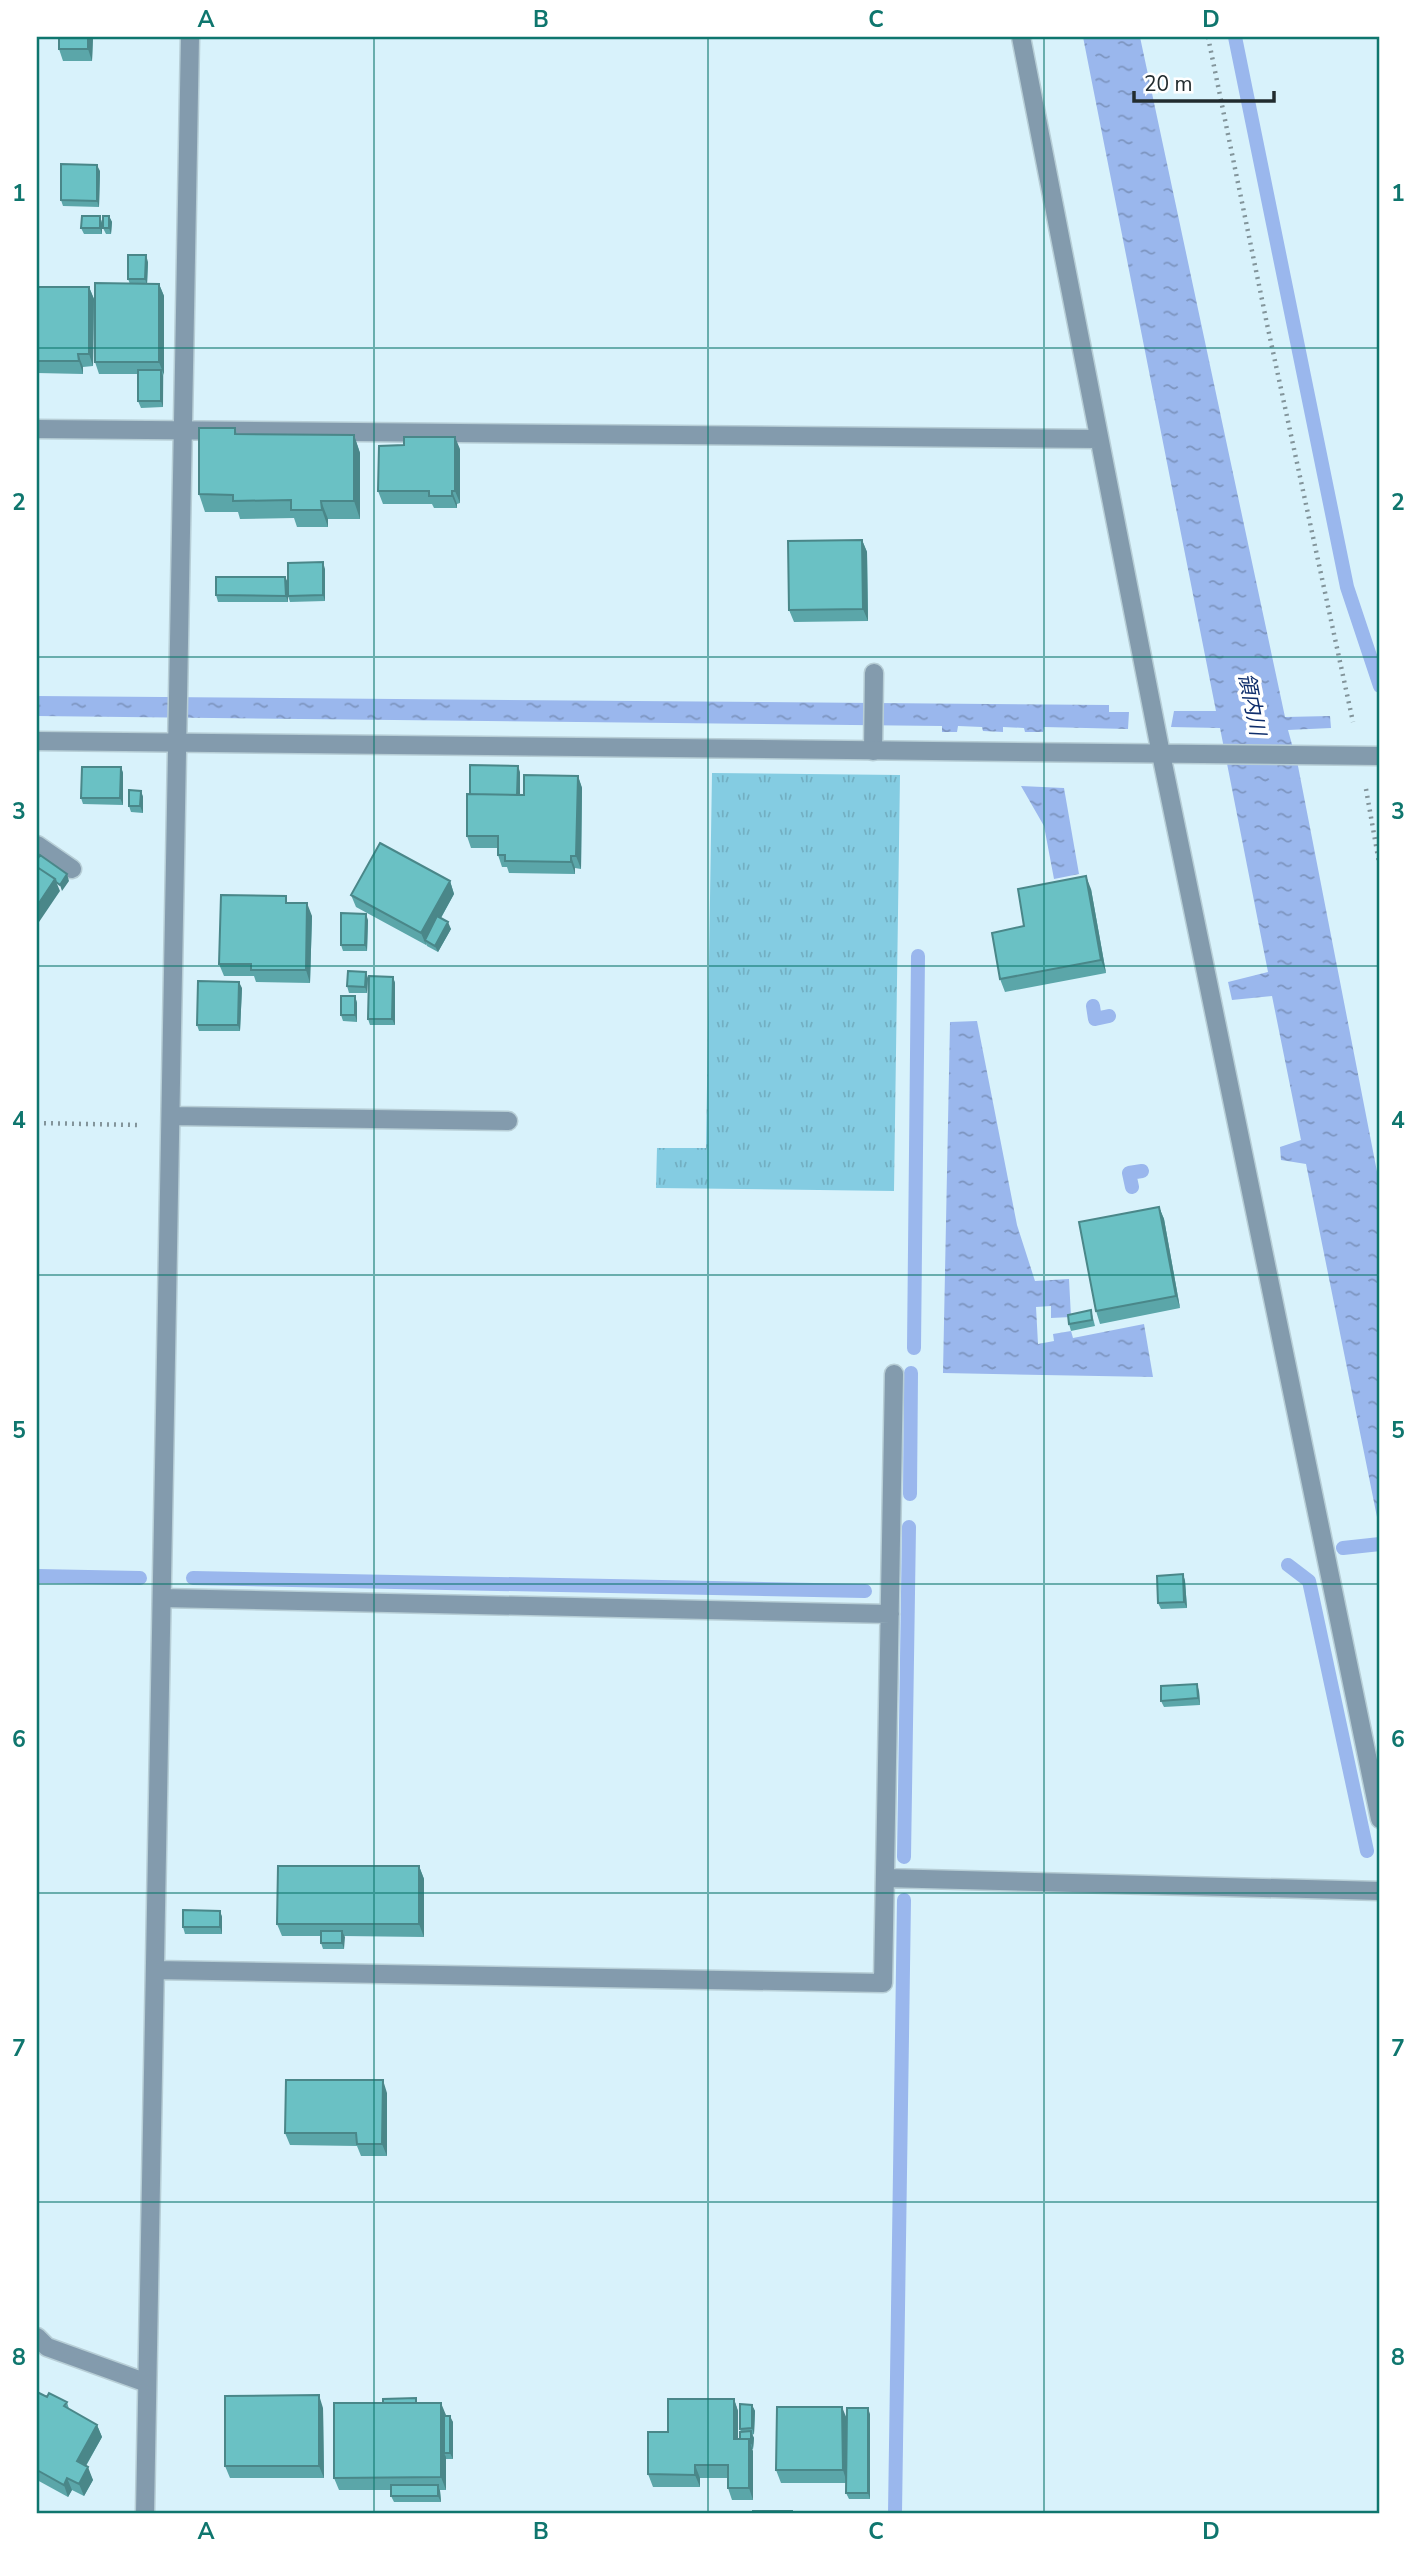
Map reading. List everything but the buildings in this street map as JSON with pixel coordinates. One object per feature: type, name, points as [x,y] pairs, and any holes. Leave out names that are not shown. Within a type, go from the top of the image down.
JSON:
[{"type":"street","points":[[145,2513],[190,37]]},
{"type":"street","points":[[1021,37],[1099,439],[1380,1819]]},
{"type":"street","points":[[37,429],[1099,439]]},
{"type":"street","points":[[873,742],[874,673]]},
{"type":"street","points":[[37,741],[178,736],[873,742],[1165,754],[1380,756]]},
{"type":"street","points":[[37,845],[72,869]]},
{"type":"street","points":[[171,1121],[508,1121]]},
{"type":"street","points":[[155,1970],[883,1983],[894,1374]]},
{"type":"street","points":[[162,1598],[890,1614]]},
{"type":"street","points":[[885,1878],[1380,1891]]},
{"type":"street","points":[[37,2337],[47,2347],[147,2383]]},
{"type":"path","points":[[1208,37],[1380,868]]},
{"type":"path","points":[[37,1123],[171,1121]]},
{"type":"green space","points":[[712,773],[900,775],[894,1191],[656,1188],[657,1148],[706,1148]]},
{"type":"water","name":"領内川","points":[[1083,37],[1140,37],[1285,717],[1330,716],[1331,728],[1288,730],[1298,766],[1380,1187],[1380,1532],[1306,1164],[1281,1160],[1280,1147],[1301,1140],[1272,996],[1232,1000],[1228,982],[1268,972],[1220,728],[1171,727],[1174,711],[1216,711]]},
{"type":"water","points":[[37,696],[1109,705],[1109,712],[1129,712],[1128,729],[1044,727],[1043,732],[1025,732],[1024,728],[1003,727],[1003,732],[983,731],[982,727],[958,726],[957,732],[942,732],[942,726],[37,716]]},
{"type":"water","points":[[1021,786],[1064,788],[1079,874],[1054,879],[1044,826]]},
{"type":"water","points":[[977,1021],[1017,1225],[1035,1281],[1069,1279],[1071,1317],[1051,1318],[1051,1306],[1036,1307],[1038,1344],[1054,1341],[1053,1334],[1071,1331],[1073,1338],[1144,1324],[1153,1377],[943,1373],[950,1022]]},
{"type":"waterway","points":[[1235,37],[1347,587],[1380,686]]},
{"type":"waterway","points":[[914,1348],[918,956]]},
{"type":"waterway","points":[[1093,1006],[1095,1019],[1109,1016]]},
{"type":"waterway","points":[[1132,1187],[1129,1173],[1142,1171]]},
{"type":"waterway","points":[[910,1494],[911,1373]]},
{"type":"waterway","points":[[904,1857],[909,1527]]},
{"type":"waterway","points":[[1343,1548],[1380,1544]]},
{"type":"waterway","points":[[1288,1565],[1309,1581],[1367,1851]]},
{"type":"waterway","points":[[37,1576],[140,1578]]},
{"type":"waterway","points":[[193,1578],[865,1591]]},
{"type":"waterway","points":[[895,2513],[904,1900]]}]
